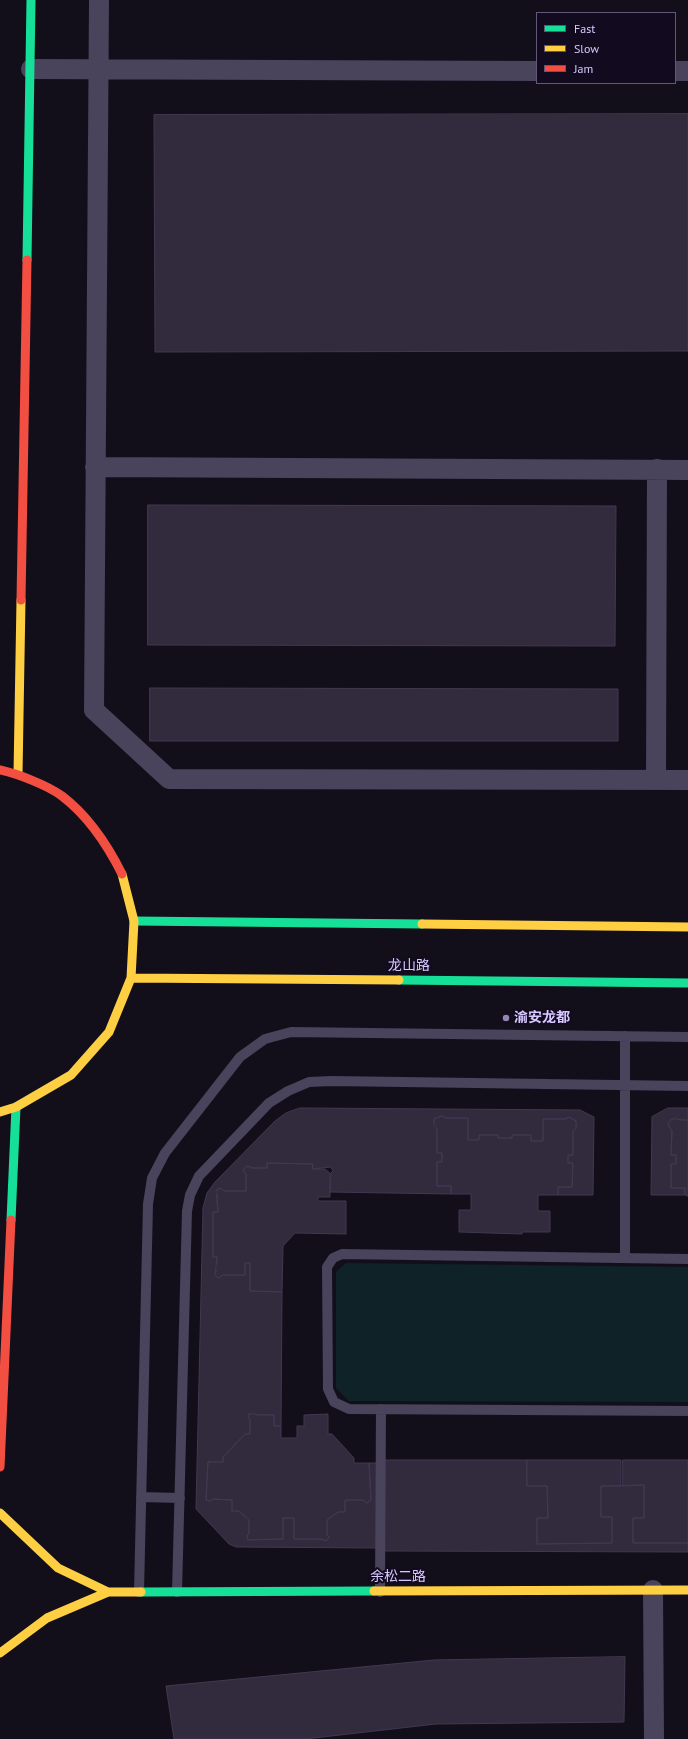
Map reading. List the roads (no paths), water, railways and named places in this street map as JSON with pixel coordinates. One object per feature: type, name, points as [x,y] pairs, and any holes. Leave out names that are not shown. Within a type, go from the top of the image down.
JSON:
[{"type":"main road","points":[[18,774],[31,0]]},
{"type":"main road","points":[[2,1111],[16,1107],[71,1075],[109,1032],[131,978],[134,922],[122,873],[97,831],[62,796],[18,774],[4,771]]},
{"type":"main road","points":[[134,922],[688,927]]},
{"type":"main road","name":"龙山路","points":[[131,978],[688,982]]},
{"type":"main road","points":[[0,1467],[16,1107]]},
{"type":"main road","points":[[0,1513],[58,1568],[108,1592]]},
{"type":"main road","name":"余松二路","points":[[108,1592],[688,1590]]},
{"type":"main road","points":[[0,1653],[47,1618],[108,1592]]},
{"type":"street","points":[[99,0],[94,710],[169,779],[688,780]]},
{"type":"street","points":[[31,69],[536,71]]},
{"type":"street","points":[[676,71],[688,71]]},
{"type":"street","points":[[95,467],[688,470]]},
{"type":"street","points":[[656,779],[657,469]]},
{"type":"street","points":[[653,1590],[654,1739]]},
{"type":"lane","points":[[139,1592],[148,1204],[152,1178],[165,1153],[240,1057],[265,1039],[290,1032],[688,1037]]},
{"type":"lane","points":[[625,1036],[625,1258]]},
{"type":"lane","points":[[177,1592],[187,1211],[190,1195],[199,1176],[270,1103],[288,1090],[309,1082],[332,1081],[688,1086]]},
{"type":"lane","points":[[688,1259],[342,1254],[333,1258],[327,1267],[328,1389],[334,1402],[349,1409],[688,1411]]},
{"type":"lane","points":[[380,1592],[381,1409]]},
{"type":"lane","points":[[141,1497],[180,1498]]},
{"type":"place","name":"渝安龙都","points":[[506,1018]]}]
